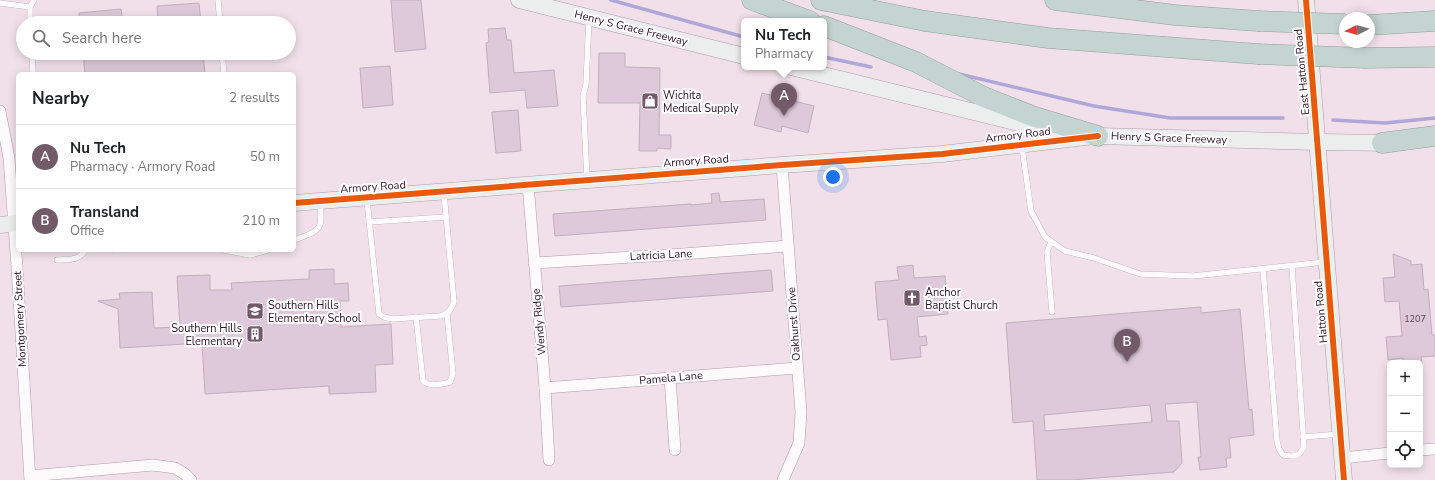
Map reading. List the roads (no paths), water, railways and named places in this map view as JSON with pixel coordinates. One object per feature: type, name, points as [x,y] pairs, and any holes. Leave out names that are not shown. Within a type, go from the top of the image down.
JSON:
[{"type":"highway","points":[[752,0],[802,18]]},
{"type":"highway","points":[[821,0],[925,20],[1048,38],[1258,54],[1366,58],[1435,57]]},
{"type":"highway","points":[[1055,0],[1175,15],[1339,24]]},
{"type":"highway","points":[[1375,25],[1435,21]]},
{"type":"highway","points":[[827,27],[916,62],[984,97],[1032,116],[1098,136]]},
{"type":"highway","points":[[1382,143],[1435,136]]},
{"type":"street","name":"Henry S Grace Freeway","points":[[519,0],[741,55]]},
{"type":"street","name":"East Hatton Road","points":[[1306,0],[1318,142]]},
{"type":"street","name":"Henry S Grace Freeway","points":[[803,70],[1032,126],[1098,136],[1318,142],[1435,142]]},
{"type":"street","name":"Montgomery Street","points":[[0,110],[2,131],[9,158],[11,224],[30,478]]},
{"type":"street","name":"Armory Road","points":[[296,203],[782,164],[942,154],[1098,136]]},
{"type":"street","name":"Hatton Road","points":[[1318,142],[1344,480]]},
{"type":"street","name":"Oakhurst Drive","points":[[782,164],[801,412],[796,453],[783,480]]},
{"type":"street","name":"Wendy Ridge","points":[[528,184],[545,388],[549,460]]},
{"type":"street","name":"Latricia Lane","points":[[534,263],[788,246]]},
{"type":"street","name":"Pamela Lane","points":[[545,388],[797,368]]},
{"type":"street","points":[[670,378],[675,450]]},
{"type":"street","points":[[1423,450],[1435,449]]},
{"type":"street","points":[[1342,458],[1387,453]]},
{"type":"street","points":[[30,478],[153,465],[175,468],[186,474],[191,480]]},
{"type":"lane","points":[[30,16],[30,7],[34,0]]},
{"type":"lane","points":[[218,0],[219,16]]},
{"type":"lane","points":[[0,3],[30,7]]},
{"type":"lane","points":[[587,180],[583,96],[586,84],[589,18]]},
{"type":"lane","points":[[32,60],[33,72]]},
{"type":"lane","points":[[223,60],[224,72]]},
{"type":"lane","points":[[1022,144],[1031,211],[1045,237],[1065,251],[1094,258],[1140,274],[1193,276],[1327,262]]},
{"type":"lane","points":[[367,197],[379,314],[392,319],[440,316],[447,314],[454,302],[444,192]]},
{"type":"lane","points":[[296,239],[310,234],[321,225],[320,201]]},
{"type":"lane","points":[[369,222],[446,217]]},
{"type":"lane","points":[[1051,242],[1046,252],[1052,312]]},
{"type":"lane","points":[[57,260],[77,258],[82,256],[84,252]]},
{"type":"lane","points":[[234,252],[250,255],[263,252]]},
{"type":"lane","points":[[1263,269],[1277,441],[1279,449],[1283,455],[1294,456],[1300,454],[1304,447],[1292,266]]},
{"type":"lane","points":[[416,317],[423,381],[430,384],[447,383],[450,382],[452,374],[447,314]]},
{"type":"lane","points":[[1303,437],[1340,434]]},
{"type":"waterway","points":[[611,0],[741,36]]},
{"type":"waterway","points":[[827,58],[871,67]]},
{"type":"waterway","points":[[959,74],[1094,106],[1170,118],[1283,118]]},
{"type":"waterway","points":[[1333,120],[1385,123],[1435,118]]},
{"type":"place","name":"Wichita Medical Supply","points":[[650,101]]},
{"type":"place","name":"Nu Tech","points":[[784,116]]},
{"type":"place","name":"Anchor Baptist Church","points":[[912,298]]},
{"type":"place","name":"Southern Hills Elementary School","points":[[255,311]]},
{"type":"place","name":"Southern Hills Elementary","points":[[255,334]]},
{"type":"place","name":"Transland","points":[[1127,362]]}]
